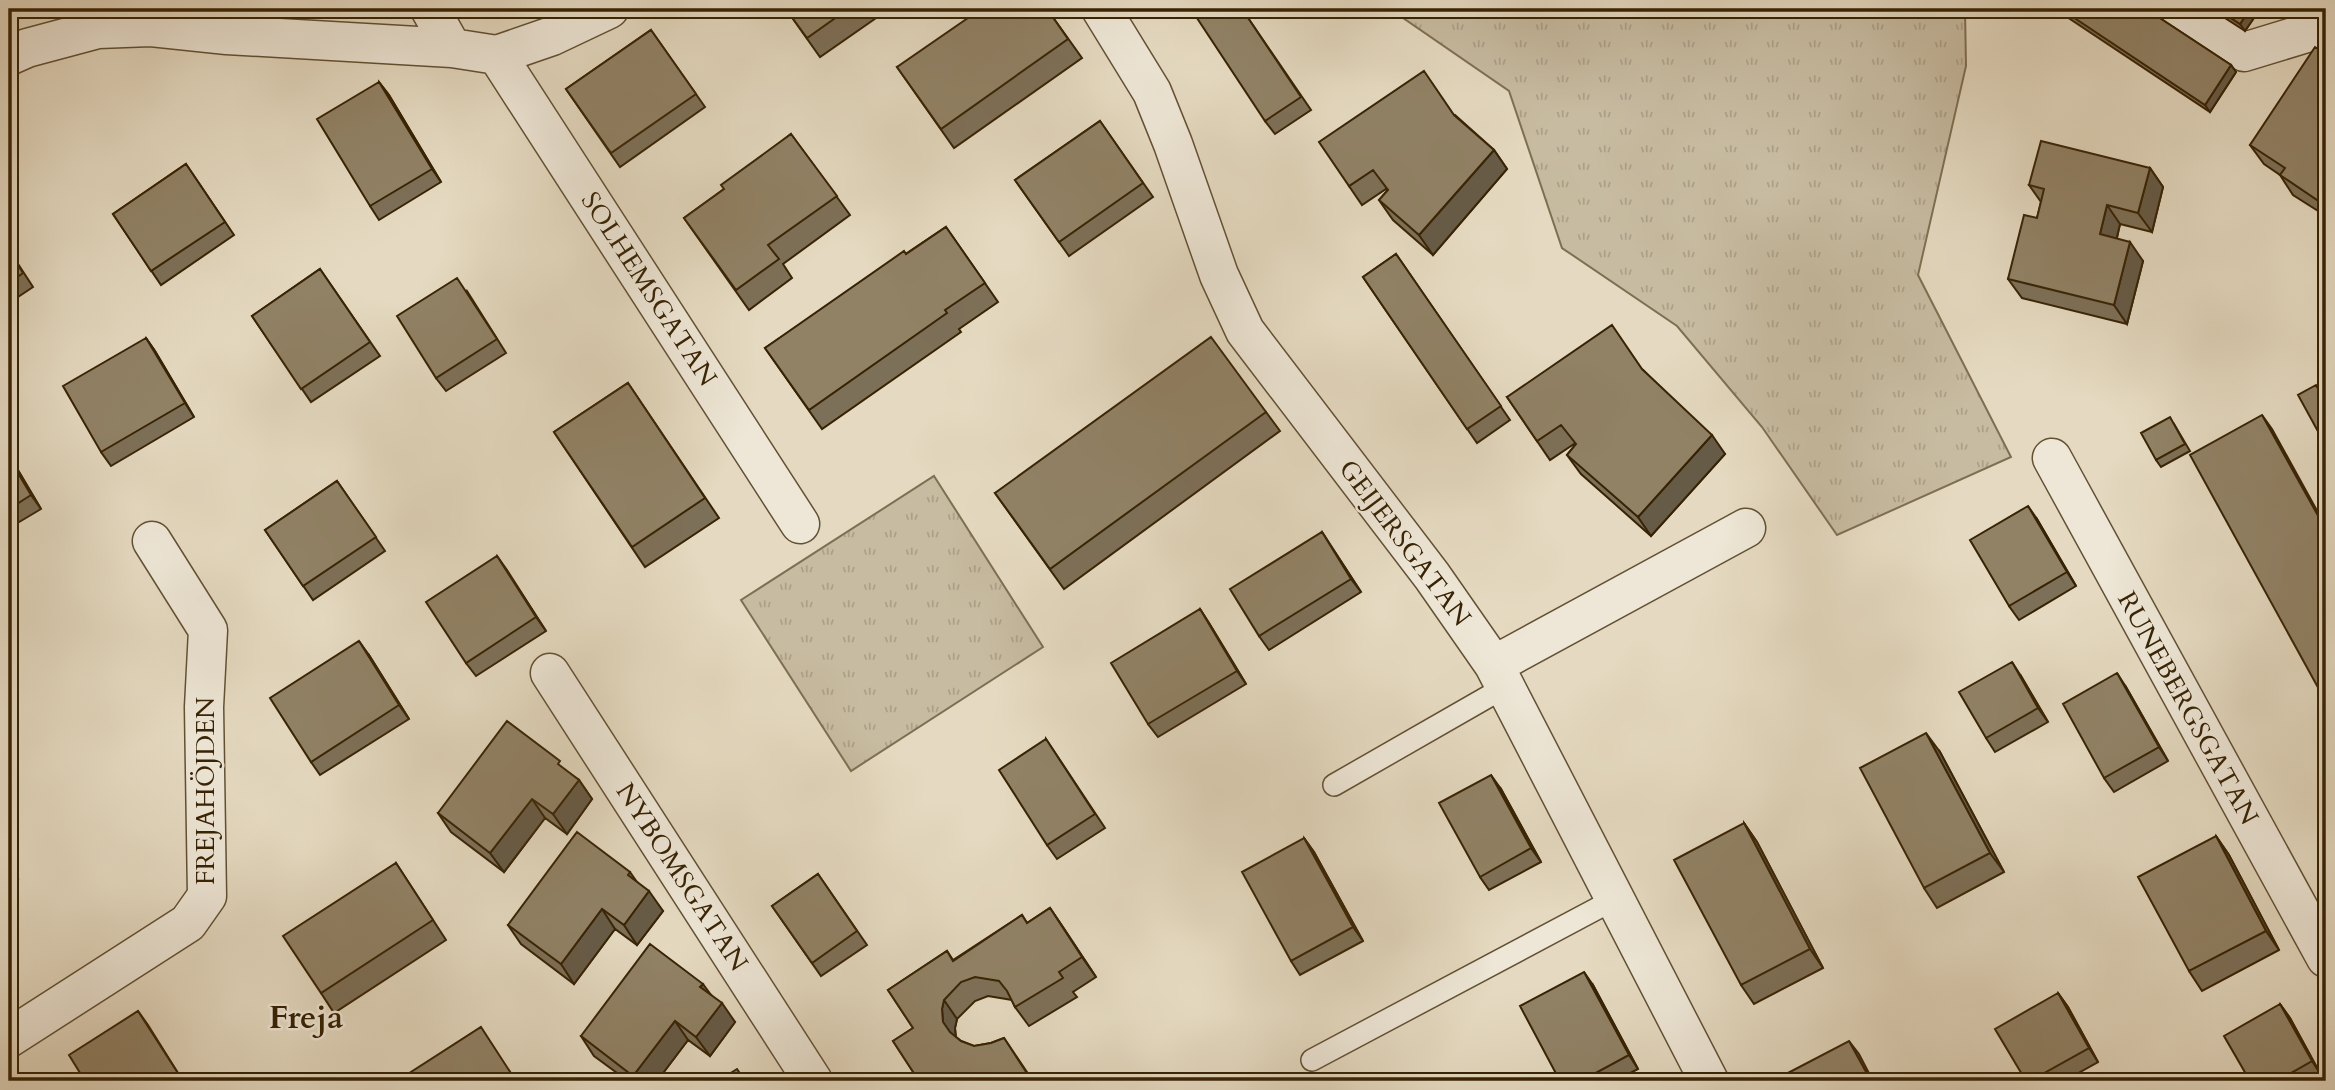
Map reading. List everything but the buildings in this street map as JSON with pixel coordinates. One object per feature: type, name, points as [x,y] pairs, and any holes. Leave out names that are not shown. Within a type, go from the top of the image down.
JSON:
[{"type":"street","points":[[430,9],[452,48]]},
{"type":"street","points":[[9,56],[27,48],[98,29],[151,27],[227,35],[452,48],[497,55],[552,36],[610,9]]},
{"type":"street","name":"GEIJERSGATAN","points":[[1101,9],[1152,92],[1219,275],[1245,331],[1432,576],[1499,676],[1709,1081]]},
{"type":"street","points":[[2179,9],[2244,52],[2326,27]]},
{"type":"street","name":"SOLHEMSGATAN","points":[[497,55],[800,524]]},
{"type":"street","name":"RUNEBERGSGATAN","points":[[2052,458],[2326,958]]},
{"type":"street","points":[[1499,676],[1746,528]]},
{"type":"street","name":"FREJAHÖJDEN","points":[[9,1038],[188,923],[207,896],[204,707],[208,630],[152,541]]},
{"type":"street","name":"NYBOMSGATAN","points":[[550,673],[813,1081]]},
{"type":"lane","points":[[1334,785],[1499,676]]},
{"type":"lane","points":[[1312,1060],[1615,899]]},
{"type":"green space","points":[[1390,9],[1965,9],[1966,66],[1918,275],[2011,457],[1837,535],[1762,427],[1677,326],[1562,248],[1509,91]]},
{"type":"green space","points":[[934,476],[1043,647],[851,771],[741,600]]},
{"type":"district","name":"Freja","points":[[306,1017]]}]
